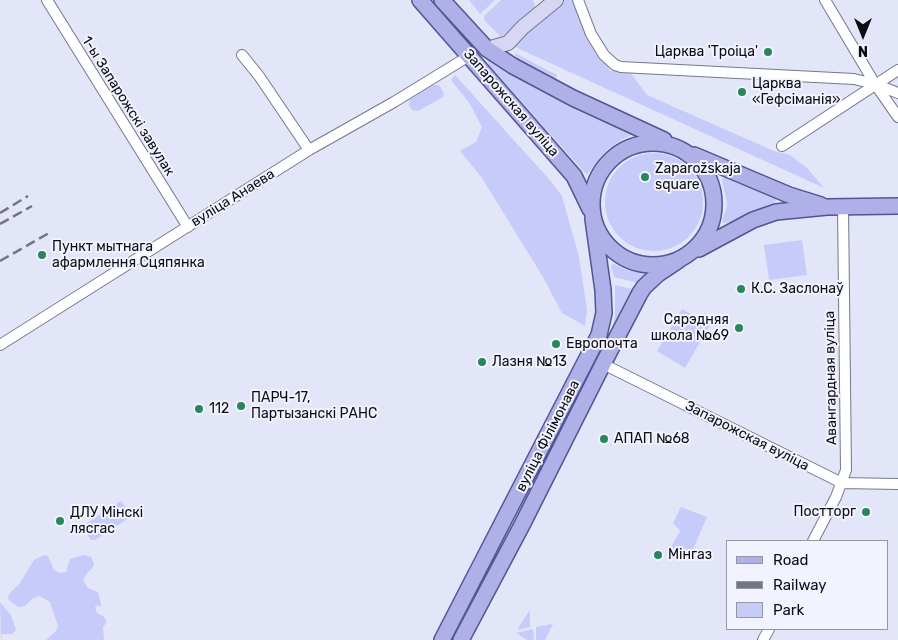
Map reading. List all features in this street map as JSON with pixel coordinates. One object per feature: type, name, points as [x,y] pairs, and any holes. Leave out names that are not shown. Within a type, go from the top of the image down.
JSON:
[{"type":"main road","name":"Запарожская вуліца","points":[[420,0],[574,176],[586,196],[593,216]]},
{"type":"main road","name":"Запарожская вуліца","points":[[442,0],[487,49],[513,66],[574,98],[680,148]]},
{"type":"main road","points":[[827,207],[789,195],[662,142],[649,142],[637,145],[614,157],[606,166],[594,188],[592,200],[593,216],[598,232],[606,243],[627,259],[640,264],[653,265],[666,264],[683,258],[739,226],[776,212],[827,207],[898,206]]},
{"type":"main road","points":[[680,148],[698,161],[707,174],[712,188],[714,204],[713,219],[707,234],[698,246],[683,258]]},
{"type":"main road","name":"вуліца Філімонава","points":[[442,640],[599,336],[604,313],[603,290],[593,216]]},
{"type":"main road","name":"вуліца Філімонава","points":[[461,640],[526,517],[602,364],[644,287],[658,274],[683,258]]},
{"type":"street","name":"1-ы Запарожскі завулак","points":[[47,0],[188,227]]},
{"type":"street","points":[[448,0],[456,16]]},
{"type":"street","points":[[487,49],[508,43],[523,27],[556,0]]},
{"type":"street","points":[[578,0],[592,34],[604,55],[615,65],[630,68],[854,79],[875,84],[898,93]]},
{"type":"street","points":[[825,0],[875,84],[898,117]]},
{"type":"street","points":[[508,43],[513,66]]},
{"type":"street","points":[[242,55],[259,76],[309,150]]},
{"type":"street","name":"вуліца Анаева","points":[[0,345],[309,150],[394,102],[469,56]]},
{"type":"street","points":[[782,146],[898,70]]},
{"type":"street","name":"Авангардная вуліца","points":[[814,540],[842,484],[846,470],[843,207]]},
{"type":"street","name":"Запарожская вуліца","points":[[602,364],[842,484],[898,484]]},
{"type":"green space","points":[[469,0],[495,0],[480,14]]},
{"type":"green space","points":[[501,0],[533,0],[536,9],[501,37],[485,21],[484,16]]},
{"type":"green space","points":[[563,0],[572,0],[610,71],[629,71],[647,95],[774,151],[790,155],[808,169],[824,188],[515,47],[517,42]]},
{"type":"green space","points":[[515,53],[557,75],[556,79],[523,64],[516,59]]},
{"type":"green space","points":[[485,57],[498,66],[634,131],[633,134],[608,149],[587,175],[490,66]]},
{"type":"green space","points":[[455,75],[562,196],[579,257],[587,310],[585,326],[562,313],[543,277],[482,178],[460,151],[476,142],[482,127],[470,104],[451,80]]},
{"type":"green space","points":[[433,85],[439,85],[444,93],[443,97],[418,111],[412,110],[409,105],[410,99]]},
{"type":"green space","points":[[654,153],[673,157],[689,167],[699,183],[703,202],[699,221],[689,237],[673,247],[654,251],[635,247],[619,237],[609,221],[605,202],[609,183],[619,167],[635,157]]},
{"type":"green space","points":[[725,174],[777,197],[776,200],[773,205],[723,223],[722,220],[727,202],[722,180]]},
{"type":"green space","points":[[802,240],[807,275],[769,280],[764,245]]},
{"type":"green space","points":[[614,264],[626,270],[650,275],[642,284],[614,277],[611,265]]},
{"type":"green space","points":[[615,285],[637,290],[610,337],[615,317]]},
{"type":"green space","points":[[682,309],[710,325],[685,368],[657,351]]},
{"type":"green space","points":[[121,501],[129,513],[129,518],[95,540],[91,540],[84,529],[84,525]]},
{"type":"green space","points":[[681,507],[707,517],[689,558],[671,547],[680,531],[673,523]]},
{"type":"green space","points":[[44,555],[48,556],[54,570],[60,573],[66,572],[70,559],[84,555],[91,557],[94,563],[92,569],[83,580],[88,588],[98,592],[101,607],[98,605],[95,607],[97,613],[103,616],[107,622],[103,627],[104,640],[46,640],[56,631],[58,626],[50,602],[39,596],[32,599],[25,606],[18,607],[8,599],[9,594],[20,583],[34,560]]},
{"type":"green space","points":[[0,602],[11,615],[16,630],[12,634],[2,634],[1,640]]},
{"type":"green space","points":[[530,610],[530,627],[517,630]]},
{"type":"green space","points":[[553,624],[545,640],[536,640],[536,627]]},
{"type":"green space","points":[[533,629],[534,640],[527,640],[516,633]]},
{"type":"railway","points":[[0,213],[28,196]]},
{"type":"railway","points":[[0,224],[32,206]]},
{"type":"railway","points":[[0,261],[49,233]]},
{"type":"place","name":"Царква 'Троіца'","points":[[768,52]]},
{"type":"place","name":"Царква «Гефсіманія»","points":[[742,92]]},
{"type":"place","name":"Zaparožskaja square","points":[[645,177]]},
{"type":"place","name":"Пункт мытнага афармлення Сцяпянка","points":[[42,255]]},
{"type":"place","name":"К.С. Заслонаў","points":[[741,289]]},
{"type":"place","name":"Сярэдняя школа №69","points":[[739,328]]},
{"type":"place","name":"Европочта","points":[[556,344]]},
{"type":"place","name":"Лазня №13","points":[[482,362]]},
{"type":"place","name":"ПАРЧ-17, Партызанскі РАНС","points":[[241,406]]},
{"type":"place","name":"112","points":[[199,409]]},
{"type":"place","name":"АПАП №68","points":[[604,439]]},
{"type":"place","name":"Постторг","points":[[866,512]]},
{"type":"place","name":"ДЛУ Мінскі лясгас","points":[[60,521]]},
{"type":"place","name":"Мінгаз","points":[[658,555]]}]
